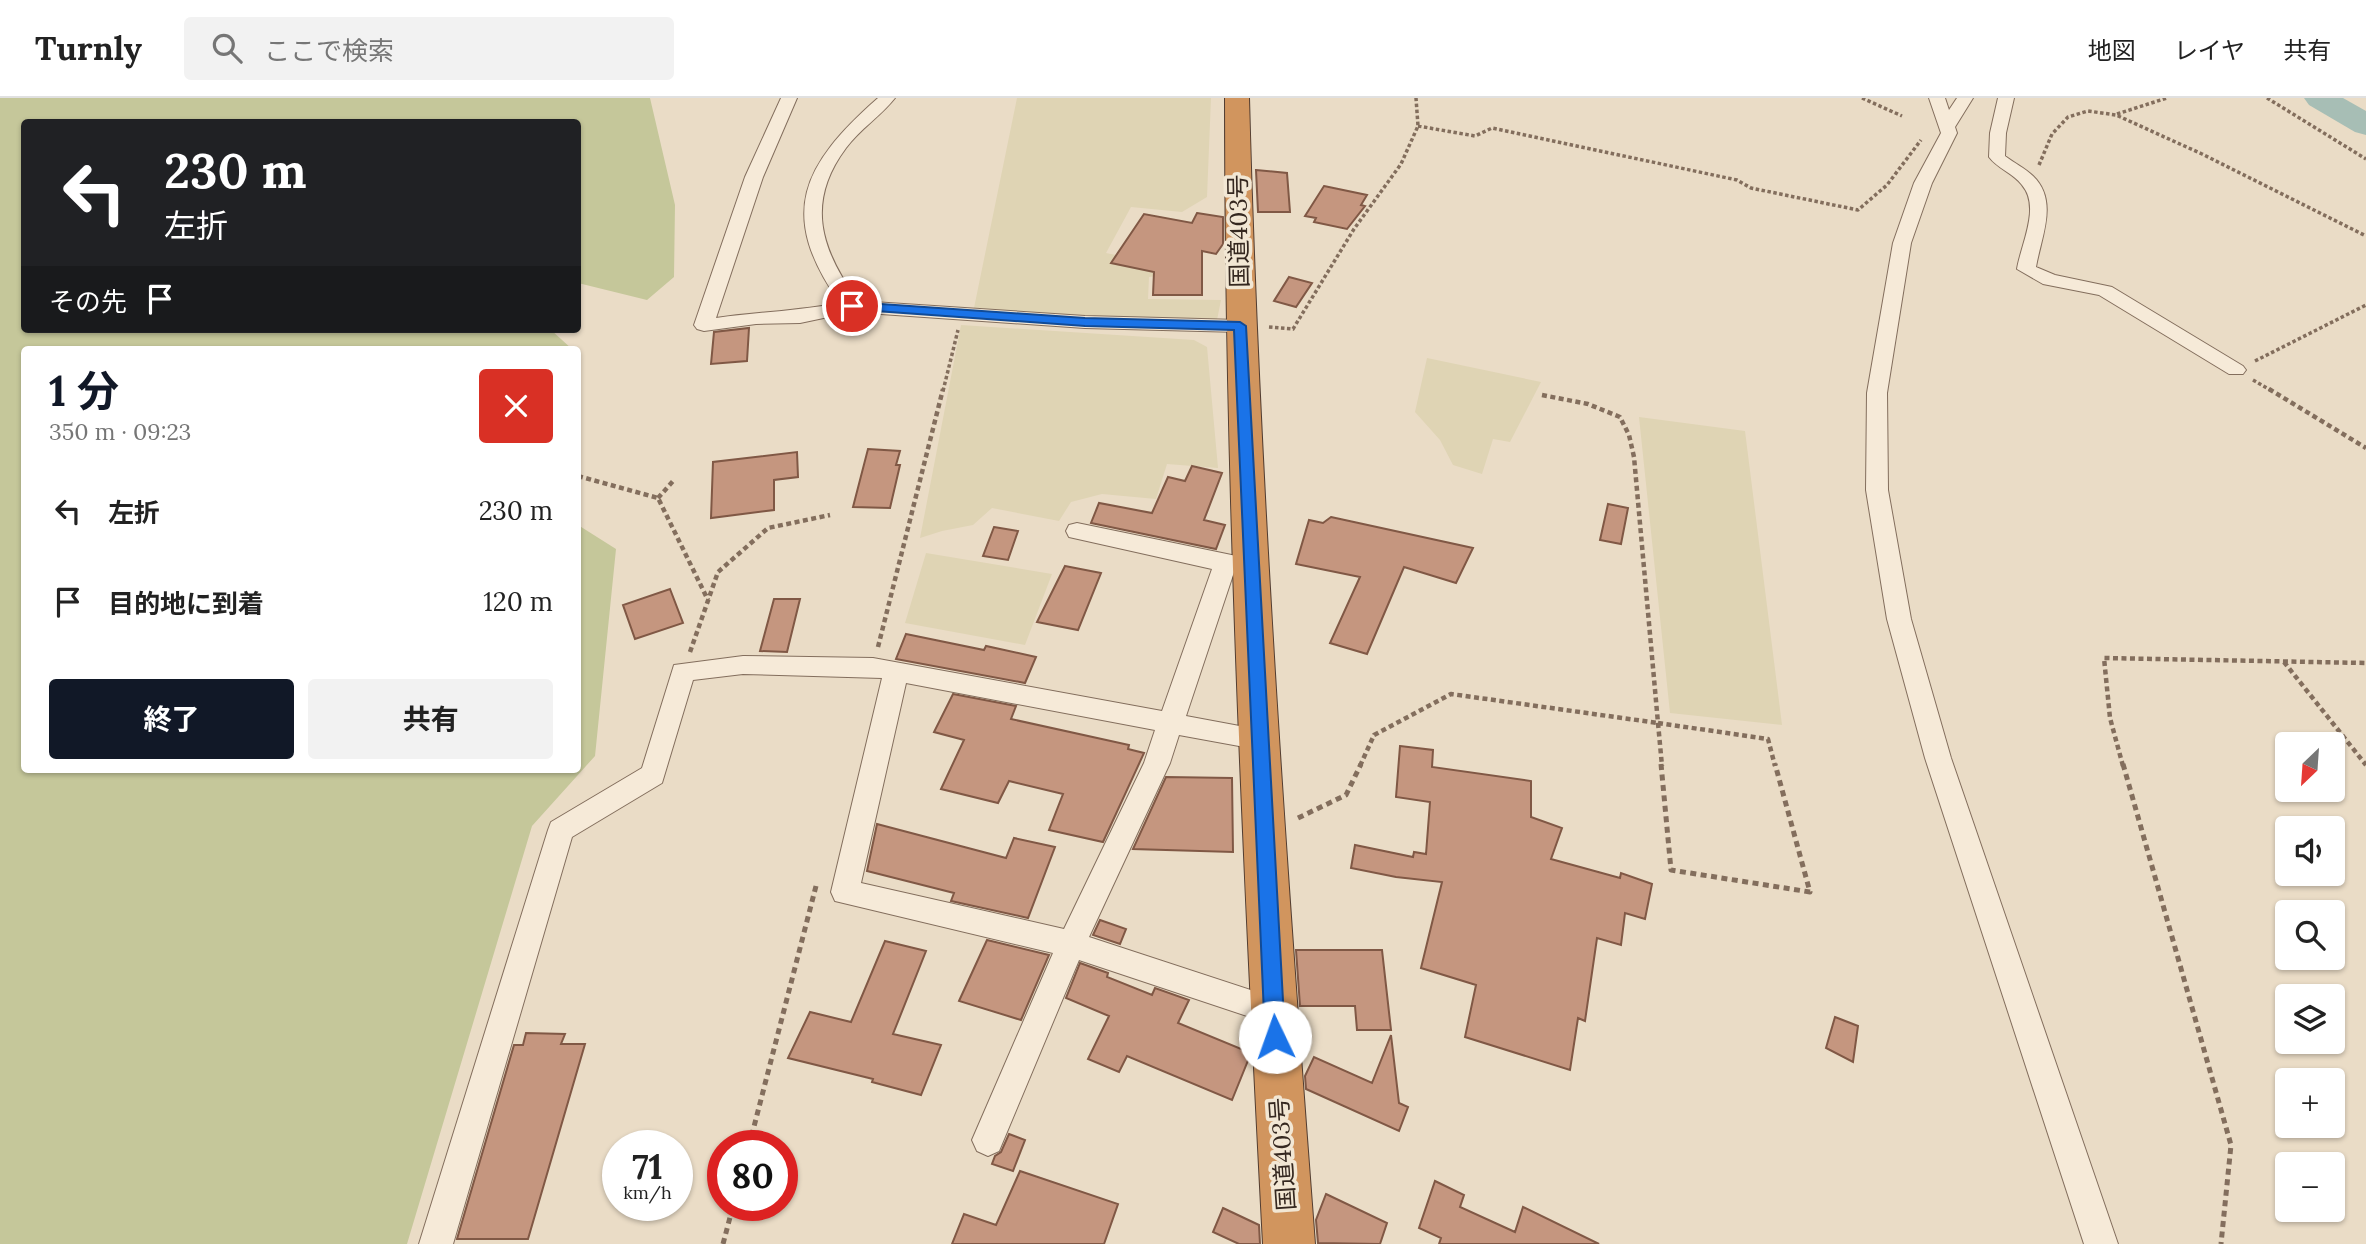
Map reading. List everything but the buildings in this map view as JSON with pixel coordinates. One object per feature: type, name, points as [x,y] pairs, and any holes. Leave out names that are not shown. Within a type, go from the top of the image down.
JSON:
[{"type":"highway","name":"国道403号","points":[[1237,98],[1239,564],[1261,740],[1273,1011],[1289,1244]]},
{"type":"street","points":[[789,98],[754,177],[704,325],[756,318],[800,317],[852,306],[1085,322],[1240,326]]},
{"type":"street","points":[[852,306],[832,283],[810,223],[814,192],[842,138],[887,98]]},
{"type":"street","points":[[1937,98],[1948,130]]},
{"type":"street","points":[[1965,98],[1923,183],[1902,243],[1877,393],[1877,490],[1899,619],[1938,758],[2101,1244]]},
{"type":"street","points":[[2006,98],[1998,133],[1997,157],[2030,183],[2039,202],[2035,235],[2027,257],[2026,269],[2050,280],[2105,291],[2236,370]]},
{"type":"street","points":[[988,1140],[1071,944],[1157,763],[1170,724],[1239,564],[1077,531]]},
{"type":"street","points":[[436,1244],[561,830],[653,775],[683,672],[743,665],[873,667],[1261,740]]},
{"type":"street","points":[[896,672],[845,892],[1071,944],[1273,1011]]},
{"type":"path","points":[[1240,326],[1293,328],[1354,229],[1401,164],[1418,126],[1416,98]]},
{"type":"path","points":[[1862,98],[1902,116]]},
{"type":"path","points":[[2116,115],[2167,98]]},
{"type":"path","points":[[2267,98],[2366,159]]},
{"type":"path","points":[[2008,168],[2029,170],[2040,165],[2052,134],[2068,117],[2088,111],[2116,115],[2202,154],[2366,236]]},
{"type":"path","points":[[1418,126],[1475,136],[1492,128],[1737,180],[1751,188],[1858,210],[1887,185],[1918,141],[1948,130]]},
{"type":"path","points":[[2236,370],[2366,305]]},
{"type":"path","points":[[2236,370],[2366,448]]},
{"type":"path","points":[[1266,834],[1346,796],[1374,735],[1451,694],[1658,723],[1768,739],[1810,892],[1671,870],[1658,723],[1634,457],[1629,435],[1620,417],[1588,404],[1542,395]]},
{"type":"path","points":[[581,477],[658,498],[708,601]]},
{"type":"path","points":[[658,498],[674,480]]},
{"type":"path","points":[[683,672],[718,572],[768,528],[830,515]]},
{"type":"path","points":[[2221,1244],[2231,1145],[2110,718],[2104,658],[2366,663]]},
{"type":"path","points":[[2283,661],[2366,765]]},
{"type":"path","points":[[723,1244],[729,1221]]},
{"type":"shaded area","points":[[1017,98],[1211,98],[1207,197],[1182,212],[1131,207],[1106,253],[1160,264],[1157,276],[1149,277],[1148,299],[1221,300],[1217,320],[1084,317],[974,308]]},
{"type":"shaded area","points":[[961,325],[1194,340],[1207,347],[1218,468],[1167,464],[1156,499],[1102,494],[1071,502],[1059,521],[992,508],[973,525],[920,538]]},
{"type":"shaded area","points":[[1427,358],[1541,382],[1510,442],[1493,439],[1482,474],[1453,465],[1440,440],[1415,412]]},
{"type":"shaded area","points":[[1639,417],[1745,431],[1782,725],[1670,713]]},
{"type":"shaded area","points":[[926,553],[1052,574],[1025,645],[905,623]]},
{"type":"green space","points":[[0,98],[650,98],[675,205],[674,277],[647,300],[581,284],[581,119],[21,119],[21,333],[554,333],[569,346],[21,346],[21,773],[580,773],[532,826],[407,1244],[0,1244]]},
{"type":"green space","points":[[581,527],[616,549],[595,756],[581,772]]},
{"type":"waterway","points":[[2320,98],[2366,125]]},
{"type":"route","points":[[852,306],[864,309],[887,308],[1085,322],[1240,326],[1275,1037]]}]
